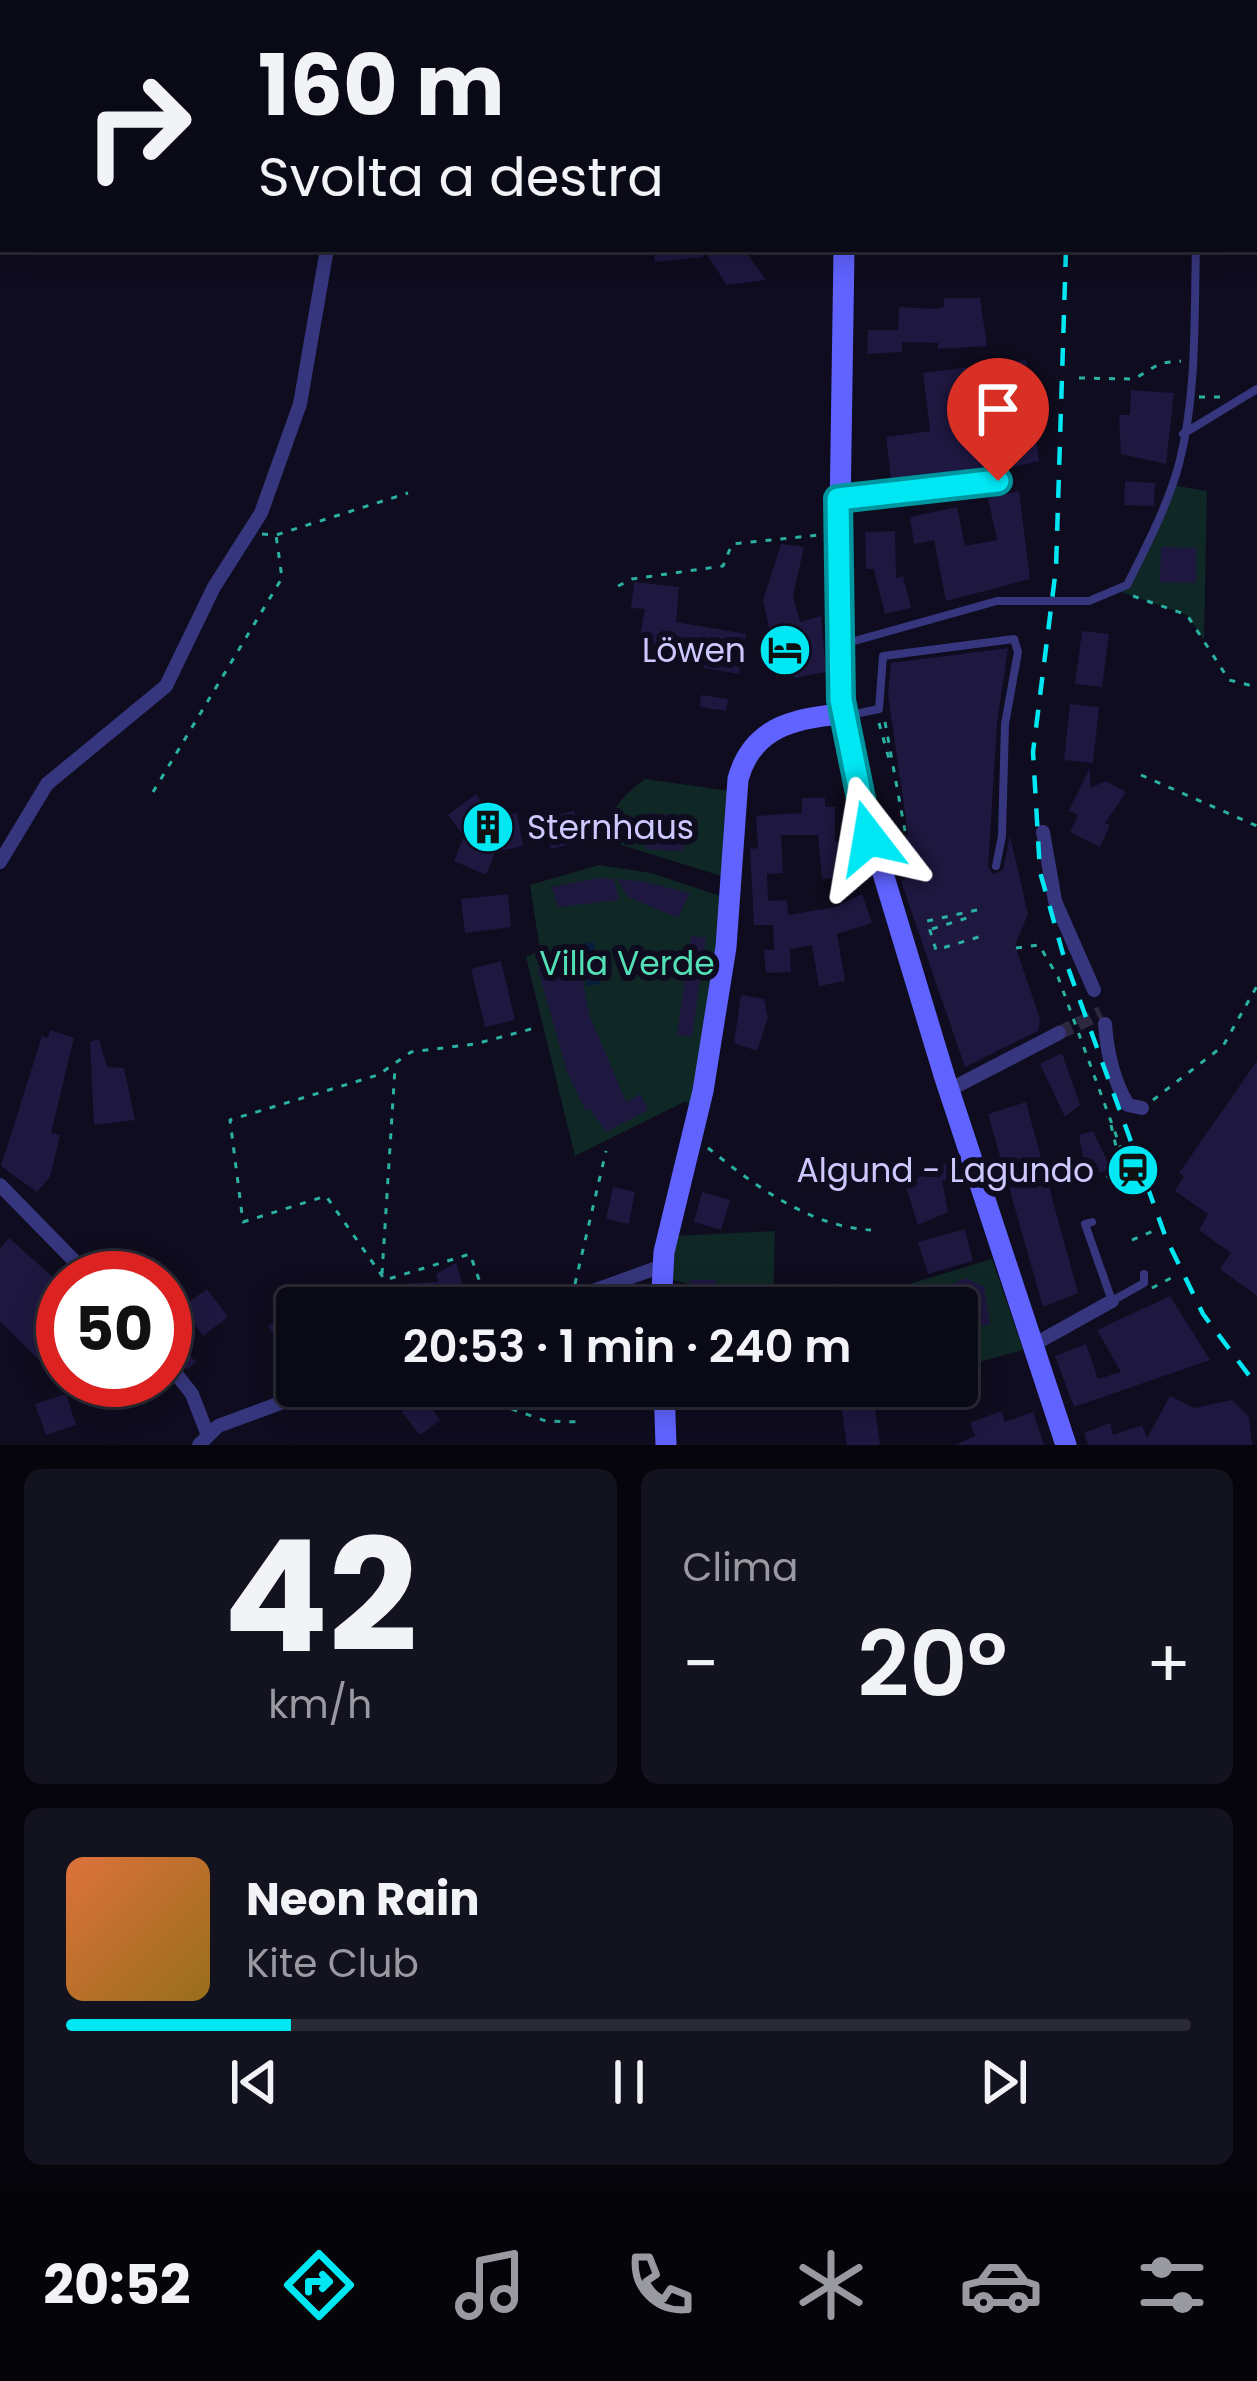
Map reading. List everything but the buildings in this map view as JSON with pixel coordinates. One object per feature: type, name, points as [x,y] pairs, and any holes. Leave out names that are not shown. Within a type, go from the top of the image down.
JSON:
[{"type":"main road","points":[[844,252],[838,499],[842,714],[869,838],[1066,1445]]},
{"type":"main road","points":[[662,1287],[726,946],[738,779],[745,753],[760,736],[789,723],[842,714]]},
{"type":"main road","points":[[665,1407],[666,1445]]},
{"type":"street","points":[[0,862],[47,784],[166,686],[214,587],[248,534],[280,470],[300,404],[326,252]]},
{"type":"street","points":[[1043,832],[1055,901],[1094,990]]},
{"type":"street","points":[[1105,1024],[1105,1046],[1123,1096],[1128,1105],[1142,1108]]},
{"type":"street","points":[[949,1090],[1059,1033]]},
{"type":"street","points":[[0,1185],[65,1251]]},
{"type":"street","points":[[593,1287],[662,1266]]},
{"type":"street","points":[[1034,1345],[1112,1301]]},
{"type":"street","points":[[192,1394],[203,1439],[278,1407]]},
{"type":"lane","points":[[838,646],[997,601],[1089,601],[1120,592],[1168,496],[1183,434],[1195,361],[1196,252]]},
{"type":"lane","points":[[1183,434],[1257,389]]},
{"type":"lane","points":[[838,499],[998,481]]},
{"type":"lane","points":[[842,714],[861,716],[879,709],[883,656],[1014,639],[1018,652],[1005,724],[1002,836],[996,866]]},
{"type":"lane","points":[[1092,1222],[1085,1224],[1112,1301],[1144,1283],[1144,1274]]},
{"type":"path","points":[[1079,378],[1134,379],[1170,361],[1195,361]]},
{"type":"path","points":[[1191,398],[1245,396]]},
{"type":"path","points":[[248,534],[276,535],[408,493]]},
{"type":"path","points":[[618,586],[632,579],[723,566],[732,544],[822,534]]},
{"type":"path","points":[[153,792],[282,578],[276,535]]},
{"type":"path","points":[[1120,592],[1187,615],[1229,680],[1257,687]]},
{"type":"path","points":[[882,722],[905,831]]},
{"type":"path","points":[[894,768],[901,767]]},
{"type":"path","points":[[1141,776],[1257,826]]},
{"type":"path","points":[[977,910],[927,921],[936,950],[985,935]]},
{"type":"path","points":[[930,930],[970,917]]},
{"type":"path","points":[[1016,948],[1039,945],[1058,977],[1124,1167]]},
{"type":"path","points":[[1142,1108],[1223,1046],[1257,986]]},
{"type":"path","points":[[382,1277],[326,1196],[243,1222],[230,1120],[395,1066],[411,1052],[476,1045],[535,1028]]},
{"type":"path","points":[[382,1277],[395,1066]]},
{"type":"path","points":[[690,1140],[788,1203],[840,1228],[871,1230]]},
{"type":"path","points":[[566,1287],[575,1284],[605,1151]]},
{"type":"path","points":[[1107,1178],[1135,1163]]},
{"type":"path","points":[[1132,1240],[1159,1229]]},
{"type":"path","points":[[382,1277],[470,1254],[482,1287]]},
{"type":"path","points":[[506,1407],[545,1421],[580,1422]]},
{"type":"green space","points":[[1172,485],[1207,491],[1204,640],[1187,615],[1121,592]]},
{"type":"green space","points":[[645,779],[737,792],[731,879],[609,841],[618,805]]},
{"type":"green space","name":"Villa Verde","points":[[599,865],[651,873],[724,897],[694,1104],[684,1102],[575,1156],[526,957],[540,950],[530,885]]},
{"type":"green space","points":[[775,1231],[774,1287],[700,1287],[669,1279],[675,1236]]},
{"type":"green space","points":[[992,1259],[1023,1350],[978,1362],[978,1287],[899,1287]]},
{"type":"water","points":[[594,942],[600,984],[586,986],[580,944]]},
{"type":"tunnel","points":[[1059,1033],[1101,1013]]},
{"type":"railway","points":[[1066,252],[1056,568],[1033,752],[1040,872],[1063,954],[1166,1238],[1203,1314],[1257,1386]]},
{"type":"place","name":"Löwen","points":[[785,650]]},
{"type":"place","name":"Sternhaus","points":[[488,827]]},
{"type":"place","name":"Algund - Lagundo","points":[[1133,1170]]},
{"type":"route","points":[[869,838],[841,700],[838,499],[998,481]]}]
